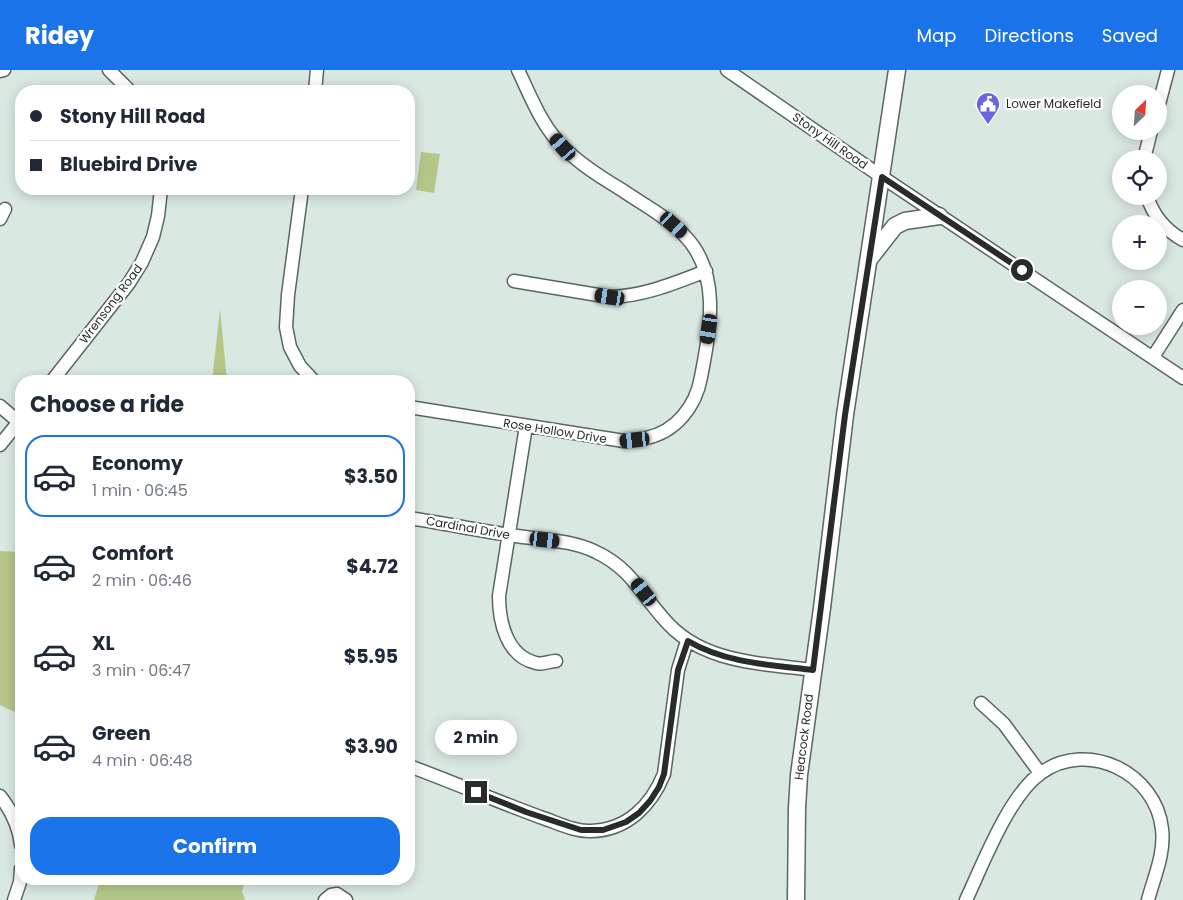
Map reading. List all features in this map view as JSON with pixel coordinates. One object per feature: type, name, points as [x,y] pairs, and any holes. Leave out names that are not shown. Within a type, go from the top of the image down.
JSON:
[{"type":"main road","name":"Heacock Road","points":[[796,900],[796,808],[799,775],[845,415],[897,70]]},
{"type":"main road","points":[[868,260],[895,226],[905,221],[940,216]]},
{"type":"street","points":[[0,71],[4,70]]},
{"type":"street","points":[[110,70],[124,85]]},
{"type":"street","points":[[316,85],[317,70]]},
{"type":"street","name":"Rose Hollow Drive","points":[[415,408],[624,441],[654,436],[674,425],[690,407],[701,380],[709,329],[710,307],[709,284],[706,271],[696,248],[674,225],[598,175],[563,147],[553,136],[534,104],[518,70]]},
{"type":"street","name":"Stony Hill Road","points":[[727,70],[882,177],[1183,378]]},
{"type":"street","points":[[1164,85],[1168,70]]},
{"type":"street","name":"Wrensong Road","points":[[57,375],[129,283],[142,262],[153,237],[160,195]]},
{"type":"street","points":[[301,195],[288,295],[286,327],[290,347],[300,366],[308,375]]},
{"type":"street","points":[[1151,205],[1156,216],[1166,227],[1183,240]]},
{"type":"street","points":[[514,281],[610,297],[642,293],[679,282],[706,271]]},
{"type":"street","points":[[1153,357],[1183,310]]},
{"type":"street","points":[[0,406],[15,418]]},
{"type":"street","points":[[526,426],[499,596],[499,610],[503,629],[509,643],[517,652],[539,664],[556,662]]},
{"type":"street","points":[[0,445],[15,428]]},
{"type":"street","name":"Cardinal Drive","points":[[415,519],[562,542],[596,552],[626,572],[637,583],[662,618],[688,641],[701,649],[717,655],[748,661],[813,670]]},
{"type":"street","points":[[415,768],[526,812],[581,830],[596,831],[615,827],[626,822],[639,813],[659,787],[666,761],[678,670],[688,641]]},
{"type":"street","points":[[981,703],[1004,724],[1040,773]]},
{"type":"street","points":[[966,900],[1006,816],[1028,783],[1040,773],[1053,766],[1067,761],[1092,760],[1119,768],[1141,783],[1155,804],[1162,829],[1161,854],[1148,900]]},
{"type":"street","points":[[0,796],[15,821]]},
{"type":"street","points":[[14,900],[19,885]]},
{"type":"street","points":[[326,900],[331,894],[337,894],[346,900]]},
{"type":"green space","points":[[421,152],[440,154],[434,193],[416,190]]},
{"type":"green space","points":[[220,309],[226,375],[213,375]]},
{"type":"green space","points":[[0,551],[15,552],[15,712],[0,705]]},
{"type":"green space","points":[[98,885],[244,885],[242,891],[245,900],[94,900]]},
{"type":"place","name":"Lower Makefield","points":[[988,125]]},
{"type":"route","points":[[476,792],[526,812],[581,830],[603,830],[615,827],[639,813],[659,787],[664,774],[678,670],[688,641],[701,649],[717,655],[813,670],[845,415],[882,177],[1022,270]]}]
